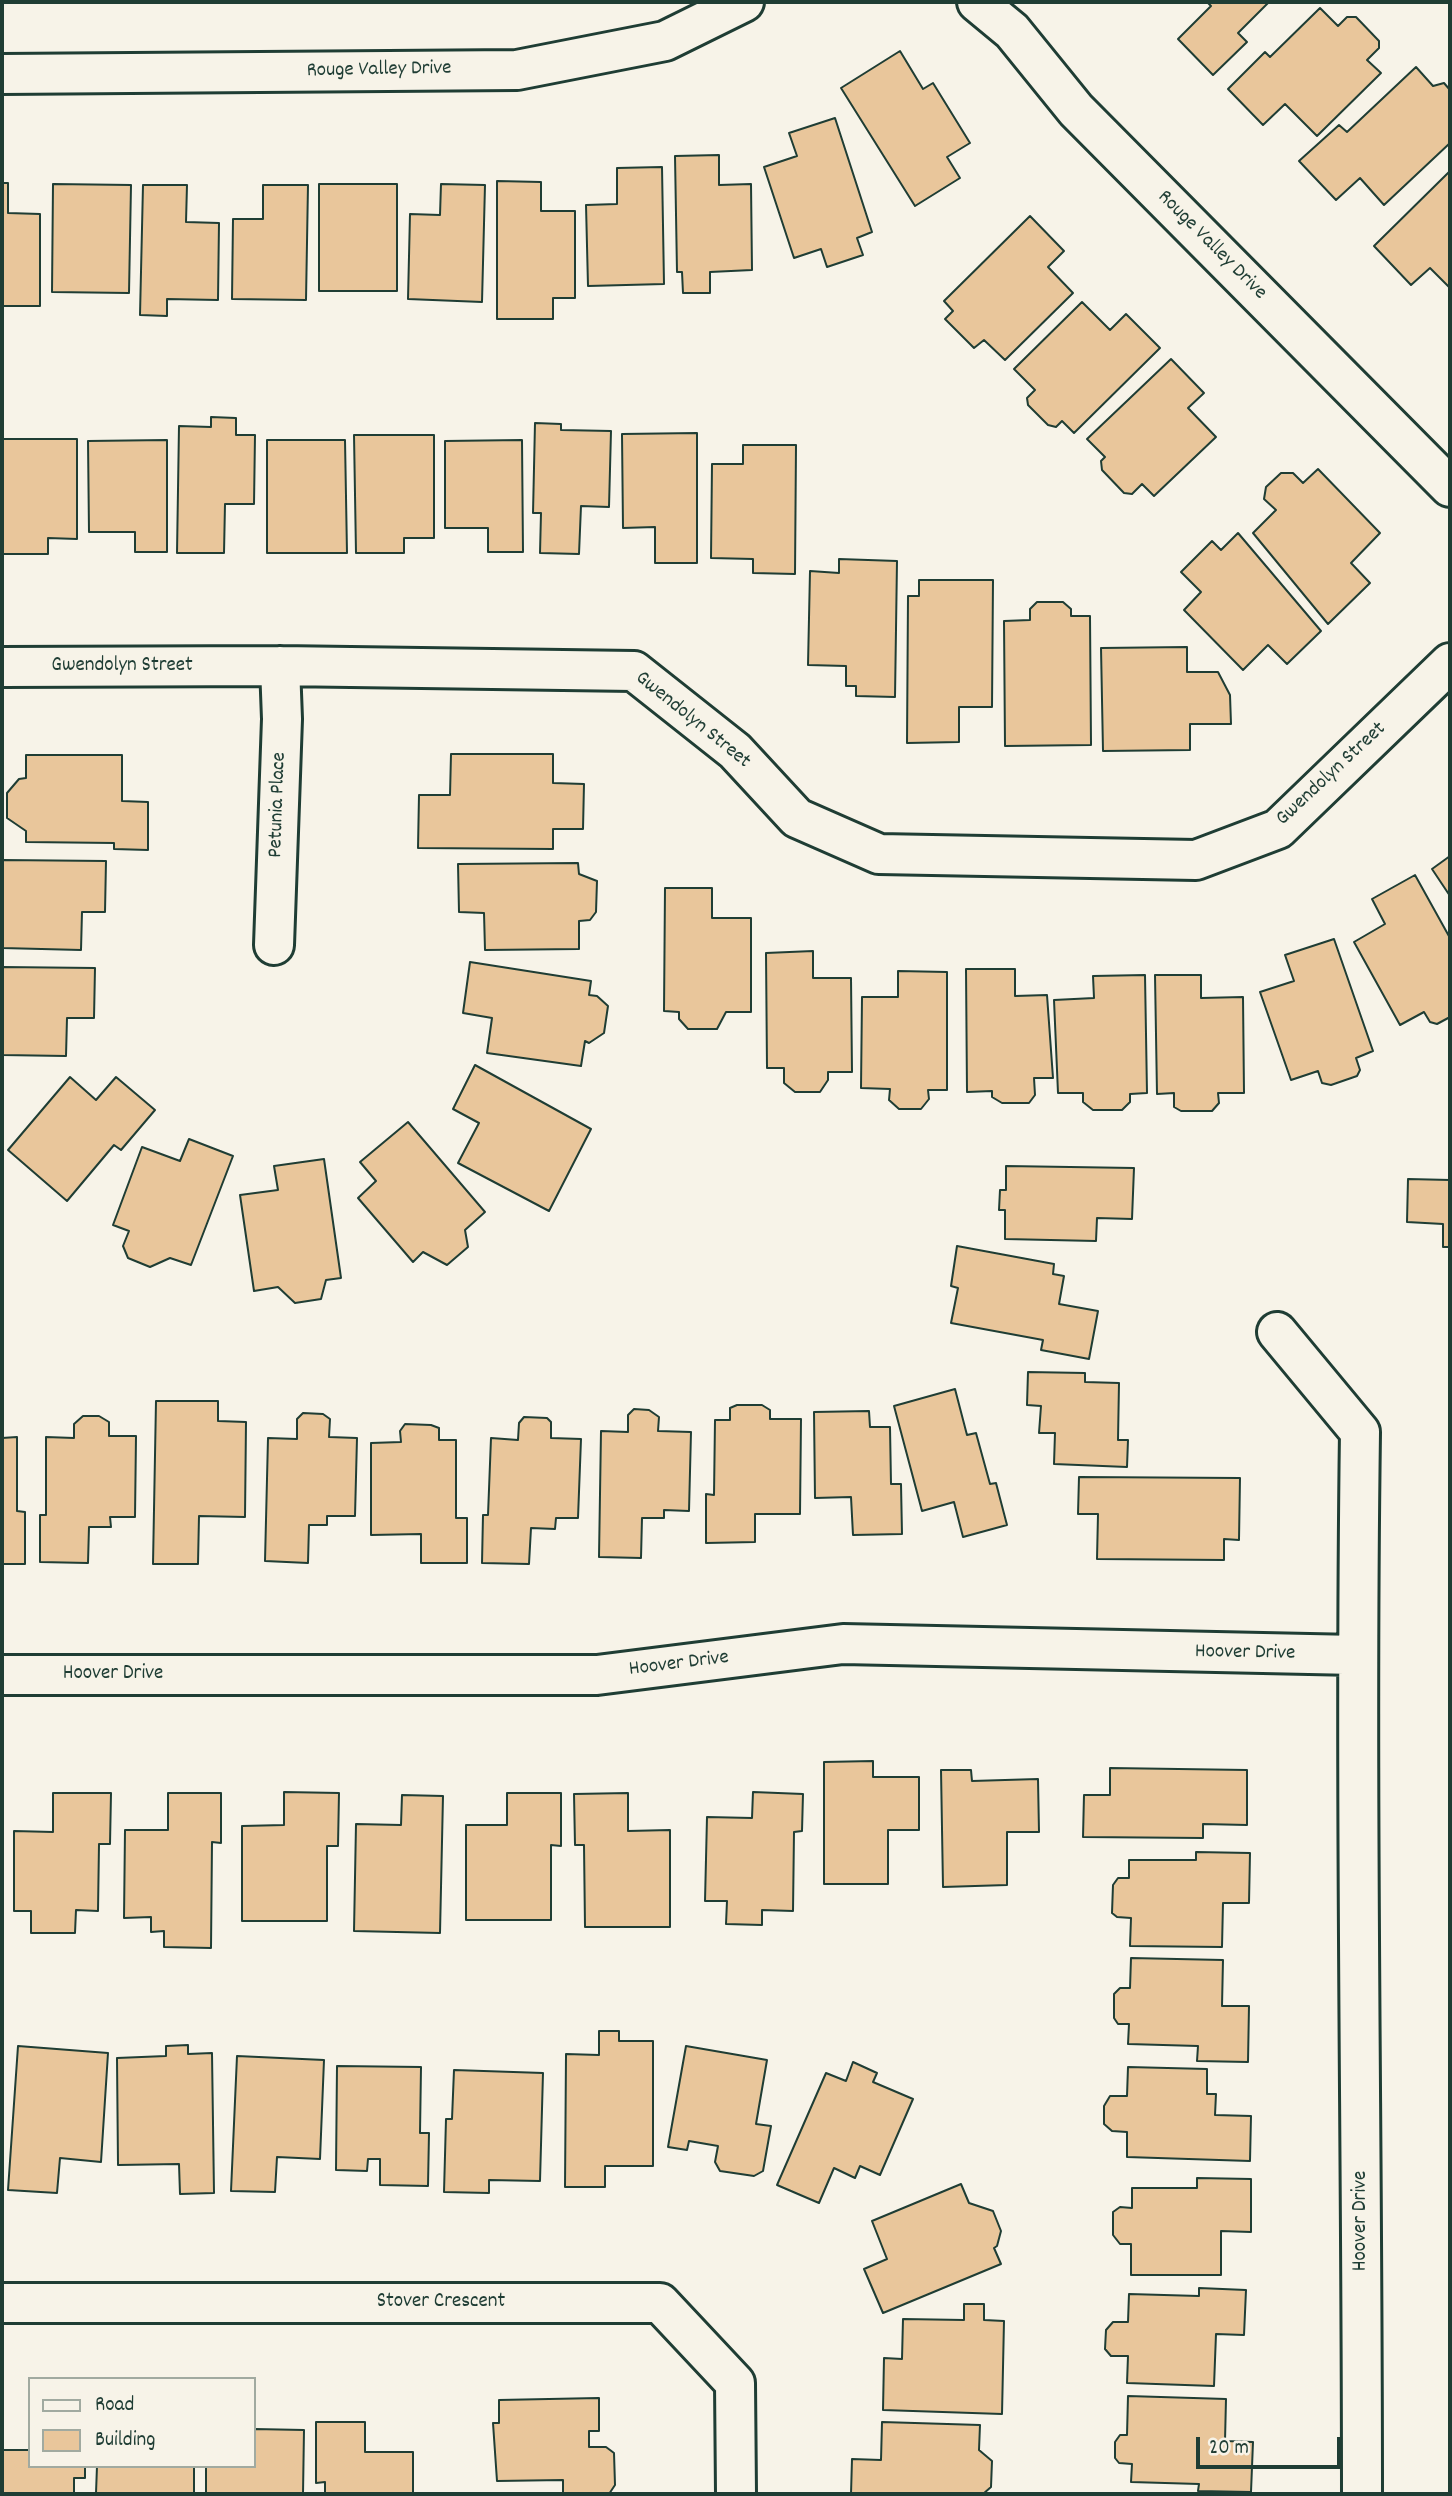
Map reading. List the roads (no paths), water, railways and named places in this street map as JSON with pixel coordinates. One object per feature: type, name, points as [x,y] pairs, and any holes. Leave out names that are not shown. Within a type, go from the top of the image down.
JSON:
[{"type":"street","name":"Rouge Valley Drive","points":[[2,74],[517,69],[665,41],[744,2]]},
{"type":"street","name":"Rouge Valley Drive","points":[[976,2],[1012,31],[1076,110],[1450,487]]},
{"type":"street","name":"Gwendolyn Street","points":[[2,667],[280,666],[634,671],[735,751],[797,818],[879,854],[1196,860],[1278,829],[1450,663]]},
{"type":"street","name":"Petunia Place","points":[[274,944],[282,719],[280,666]]},
{"type":"street","name":"Hoover Drive","points":[[1277,1332],[1360,1432],[1356,1655],[1362,2042],[1362,2494]]},
{"type":"street","name":"Hoover Drive","points":[[2,1675],[597,1675],[843,1644],[1356,1655]]},
{"type":"street","name":"Stover Crescent","points":[[2,2303],[660,2303],[735,2384],[736,2494]]}]
